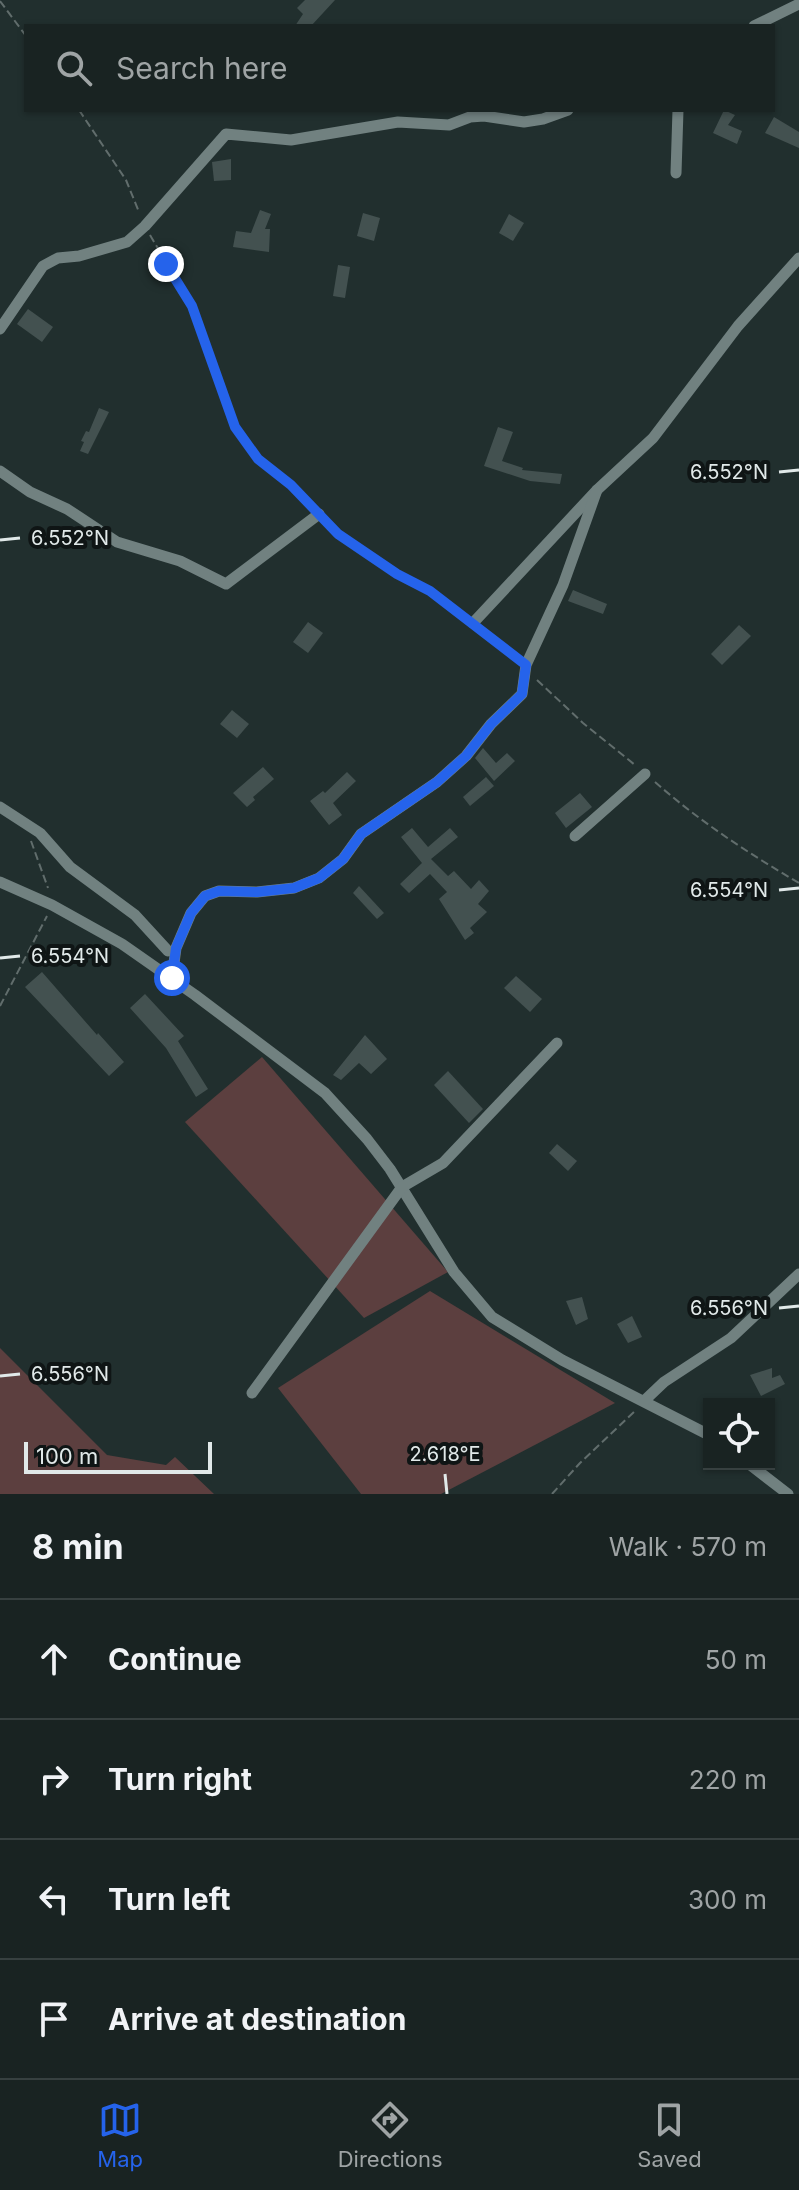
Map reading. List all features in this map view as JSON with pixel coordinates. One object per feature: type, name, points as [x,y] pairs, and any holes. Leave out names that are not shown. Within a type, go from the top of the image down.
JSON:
[{"type":"street","points":[[758,24],[799,4]]},
{"type":"street","points":[[0,329],[43,266],[58,258],[79,256],[127,242],[145,226],[226,134],[291,140],[398,122],[449,125],[470,117],[484,116],[524,122],[562,112]]},
{"type":"street","points":[[676,173],[678,112]]},
{"type":"street","points":[[473,623],[597,490],[653,438],[738,326],[797,266]]},
{"type":"street","points":[[0,471],[117,542],[180,561],[226,584],[319,514]]},
{"type":"street","points":[[172,978],[172,949],[191,913],[205,896],[219,891],[257,892],[294,888],[319,878],[336,865],[361,834],[437,782],[466,756],[491,724],[522,694],[526,665],[563,585],[597,490]]},
{"type":"street","points":[[575,836],[645,774]]},
{"type":"street","points":[[0,807],[40,833],[70,867],[135,915],[172,949]]},
{"type":"street","points":[[0,882],[52,905],[122,944],[325,1093],[367,1139],[402,1187],[454,1272],[492,1317],[562,1360],[703,1432]]},
{"type":"street","points":[[145,960],[172,949]]},
{"type":"street","points":[[252,1393],[402,1187],[443,1163],[557,1043]]},
{"type":"street","points":[[644,1401],[664,1382],[731,1338],[798,1276]]},
{"type":"street","points":[[757,1470],[788,1494]]},
{"type":"path","points":[[0,1],[24,33]]},
{"type":"path","points":[[80,112],[126,180],[145,226],[192,306],[235,427],[258,459],[291,485],[338,534],[397,574],[430,591],[526,665],[539,682],[583,723],[693,816],[715,827],[753,856],[799,883]]},
{"type":"path","points":[[0,1006],[52,905],[27,825]]},
{"type":"path","points":[[552,1494],[644,1401]]},
{"type":"shaded area","points":[[262,1057],[448,1272],[364,1318],[185,1122]]},
{"type":"shaded area","points":[[430,1291],[615,1403],[441,1494],[361,1494],[278,1388]]},
{"type":"shaded area","points":[[0,1348],[107,1455],[166,1465],[175,1457],[214,1494],[0,1494]]},
{"type":"building","points":[[305,0],[335,0],[313,24],[296,24],[303,14],[297,8]]},
{"type":"building","points":[[723,112],[735,115],[728,125],[742,131],[737,144],[713,133]]},
{"type":"building","points":[[774,117],[799,132],[799,148],[765,133]]},
{"type":"building","points":[[231,159],[231,180],[214,181],[212,162]]},
{"type":"building","points":[[260,210],[271,214],[265,229],[270,229],[269,252],[233,247],[236,231],[251,233]]},
{"type":"building","points":[[363,213],[380,218],[374,241],[357,236]]},
{"type":"building","points":[[509,214],[524,223],[513,241],[499,233]]},
{"type":"building","points":[[338,265],[350,267],[345,298],[333,296]]},
{"type":"building","points":[[28,309],[53,327],[42,342],[17,324]]},
{"type":"building","points":[[99,408],[109,412],[88,454],[80,451],[84,442],[81,441],[86,431],[89,432]]},
{"type":"building","points":[[498,427],[513,432],[502,461],[522,470],[562,474],[560,484],[530,481],[484,466]]},
{"type":"building","points":[[573,590],[607,604],[603,614],[568,601]]},
{"type":"building","points":[[308,622],[323,633],[308,653],[293,642]]},
{"type":"building","points":[[739,625],[751,636],[722,665],[711,654]]},
{"type":"building","points":[[232,710],[249,724],[237,738],[220,724]]},
{"type":"building","points":[[483,748],[496,763],[507,753],[515,761],[494,781],[475,758]]},
{"type":"building","points":[[263,767],[274,779],[253,797],[255,800],[247,807],[233,793]]},
{"type":"building","points":[[347,772],[356,781],[333,803],[342,815],[329,825],[310,801],[323,791],[325,793]]},
{"type":"building","points":[[486,777],[494,786],[470,806],[463,797]]},
{"type":"building","points":[[580,793],[592,807],[566,828],[555,813]]},
{"type":"building","points":[[412,828],[428,847],[450,828],[458,837],[431,859],[448,876],[454,871],[471,889],[479,880],[489,891],[478,904],[487,912],[470,928],[474,933],[465,940],[439,899],[447,892],[430,874],[409,893],[400,884],[422,863],[401,837]]},
{"type":"building","points":[[359,886],[384,913],[377,919],[353,893]]},
{"type":"building","points":[[42,972],[124,1062],[109,1076],[25,987]]},
{"type":"building","points":[[516,976],[542,999],[530,1012],[504,988]]},
{"type":"building","points":[[145,994],[184,1036],[178,1041],[208,1089],[196,1097],[166,1048],[130,1008]]},
{"type":"building","points":[[365,1035],[387,1059],[371,1074],[359,1063],[341,1080],[333,1075]]},
{"type":"building","points":[[448,1071],[483,1109],[469,1123],[434,1085]]},
{"type":"building","points":[[557,1144],[577,1161],[568,1171],[549,1153]]},
{"type":"building","points":[[582,1297],[588,1319],[576,1325],[566,1301]]},
{"type":"building","points":[[632,1316],[642,1337],[628,1343],[617,1324]]},
{"type":"building","points":[[772,1368],[772,1378],[780,1375],[785,1384],[761,1396],[750,1375]]},
{"type":"route","points":[[166,264],[192,306],[235,427],[258,459],[291,485],[338,534],[397,574],[430,591],[526,665],[522,694],[491,724],[466,756],[437,782],[361,834],[343,859],[319,878],[294,888],[257,892],[219,891],[205,896],[191,913],[176,948],[172,978]]}]
